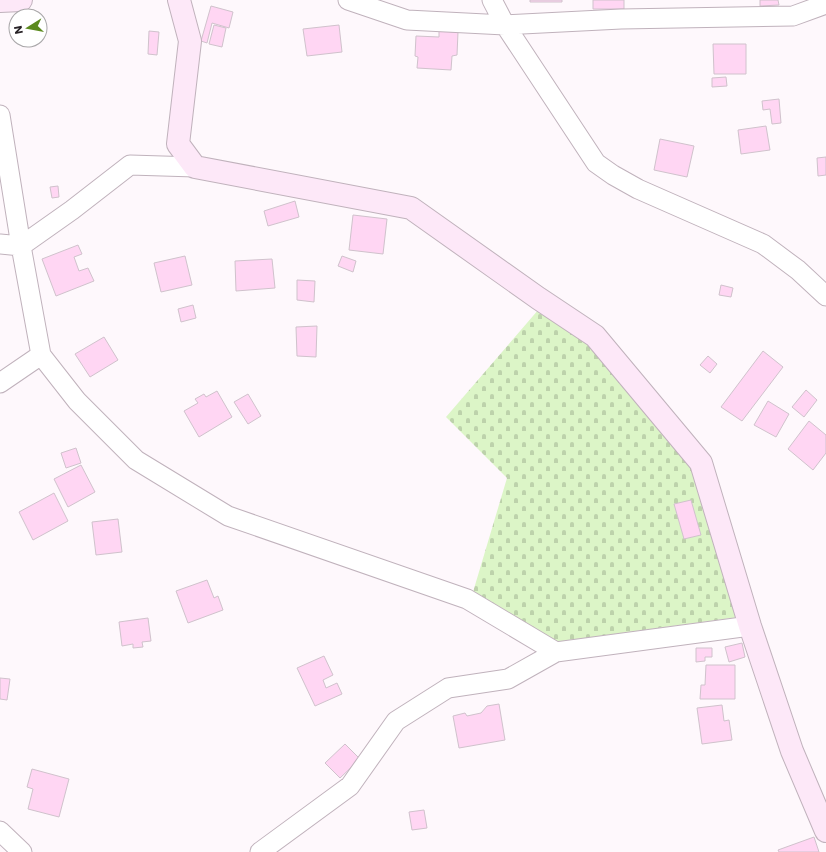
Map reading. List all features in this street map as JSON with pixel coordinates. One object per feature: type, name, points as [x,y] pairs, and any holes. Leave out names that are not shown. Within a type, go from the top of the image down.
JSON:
[{"type":"street","points":[[0,1],[21,0]]},
{"type":"street","points":[[179,0],[190,41],[190,49],[178,144],[195,166]]},
{"type":"street","points":[[348,0],[407,20],[505,25],[620,19],[793,16],[826,4]]},
{"type":"street","points":[[492,0],[505,25],[596,163],[638,190],[763,244],[798,270],[826,296]]},
{"type":"street","points":[[0,115],[21,246],[41,355],[77,401],[136,460],[228,516],[467,599],[556,652]]},
{"type":"street","points":[[0,244],[21,246],[72,210],[130,165],[195,166],[411,208],[538,298],[595,336],[701,463],[750,626],[792,751],[826,832]]},
{"type":"street","points":[[0,383],[41,355]]},
{"type":"street","points":[[260,852],[350,786],[396,721],[448,688],[508,679],[556,652],[750,626]]},
{"type":"street","points":[[0,831],[22,852]]},
{"type":"green space","points":[[539,309],[593,344],[693,464],[739,617],[556,642],[473,592],[507,478],[446,417]]},
{"type":"building","points":[[530,0],[562,0],[562,2],[530,2]]},
{"type":"building","points":[[593,0],[624,0],[624,9],[593,9]]},
{"type":"building","points":[[760,0],[778,0],[779,5],[760,6]]},
{"type":"building","points":[[211,6],[233,12],[229,28],[212,23],[207,43],[201,41]]},
{"type":"building","points":[[214,25],[226,28],[222,47],[209,44]]},
{"type":"building","points":[[339,25],[342,52],[307,56],[303,29]]},
{"type":"building","points":[[149,31],[159,32],[157,55],[148,54]]},
{"type":"building","points":[[439,31],[458,32],[457,55],[452,56],[451,70],[417,68],[418,57],[415,56],[416,36],[439,37]]},
{"type":"building","points":[[713,44],[746,44],[746,74],[714,74]]},
{"type":"building","points":[[726,77],[727,86],[712,87],[712,78]]},
{"type":"building","points":[[779,99],[781,123],[772,124],[770,109],[763,110],[762,101]]},
{"type":"building","points":[[766,126],[770,150],[741,154],[738,130]]},
{"type":"building","points":[[660,139],[694,146],[687,177],[654,170]]},
{"type":"building","points":[[826,157],[826,175],[818,176],[817,158]]},
{"type":"building","points":[[58,186],[59,197],[52,198],[50,187]]},
{"type":"building","points":[[295,201],[299,217],[268,226],[264,211]]},
{"type":"building","points":[[353,215],[387,219],[383,254],[349,250]]},
{"type":"building","points":[[78,245],[82,254],[74,257],[79,271],[88,268],[94,281],[56,296],[42,259]]},
{"type":"building","points":[[185,256],[192,285],[161,292],[154,263]]},
{"type":"building","points":[[342,256],[356,261],[353,272],[338,266]]},
{"type":"building","points":[[272,259],[275,288],[236,291],[235,261]]},
{"type":"building","points":[[297,280],[315,281],[314,302],[297,300]]},
{"type":"building","points":[[721,285],[733,288],[731,297],[719,295]]},
{"type":"building","points":[[193,305],[196,318],[181,322],[178,309]]},
{"type":"building","points":[[317,326],[316,357],[297,356],[296,327]]},
{"type":"building","points":[[104,337],[118,360],[90,377],[75,354]]},
{"type":"building","points":[[763,351],[783,367],[742,421],[721,407]]},
{"type":"building","points":[[708,356],[717,364],[710,373],[700,365]]},
{"type":"building","points":[[806,390],[817,400],[804,417],[792,407]]},
{"type":"building","points":[[217,391],[232,417],[199,437],[184,411],[198,403],[195,399],[204,394],[206,397]]},
{"type":"building","points":[[248,394],[261,416],[248,424],[234,402]]},
{"type":"building","points":[[768,401],[789,414],[776,437],[754,425]]},
{"type":"building","points":[[809,421],[826,435],[826,453],[813,470],[788,449]]},
{"type":"building","points":[[76,448],[81,463],[66,468],[61,453]]},
{"type":"building","points":[[81,465],[95,492],[68,507],[54,479]]},
{"type":"building","points":[[54,493],[68,521],[33,540],[19,512]]},
{"type":"building","points":[[691,500],[701,535],[684,539],[674,504]]},
{"type":"building","points":[[118,519],[122,552],[96,555],[92,522]]},
{"type":"building","points":[[207,580],[214,598],[218,596],[223,610],[188,623],[176,591]]},
{"type":"building","points":[[148,618],[151,641],[142,642],[143,647],[133,648],[133,644],[122,646],[119,622]]},
{"type":"building","points":[[742,643],[745,657],[729,662],[725,647]]},
{"type":"building","points":[[696,648],[712,648],[712,657],[705,657],[705,661],[696,662]]},
{"type":"building","points":[[324,656],[333,675],[323,680],[326,688],[337,683],[342,694],[315,706],[297,668]]},
{"type":"building","points":[[706,665],[735,665],[735,699],[700,699],[701,685],[705,685]]},
{"type":"building","points":[[0,678],[10,679],[7,700],[0,699]]},
{"type":"building","points":[[499,704],[505,740],[459,748],[453,716],[465,713],[467,716],[481,713],[487,706]]},
{"type":"building","points":[[722,705],[724,721],[729,720],[732,740],[702,744],[697,708]]},
{"type":"building","points":[[345,744],[360,759],[340,778],[325,763]]},
{"type":"building","points":[[32,769],[69,779],[59,817],[28,809],[33,789],[27,787]]},
{"type":"building","points":[[424,810],[427,828],[412,830],[409,812]]},
{"type":"building","points":[[814,837],[819,852],[779,852],[778,850]]}]
